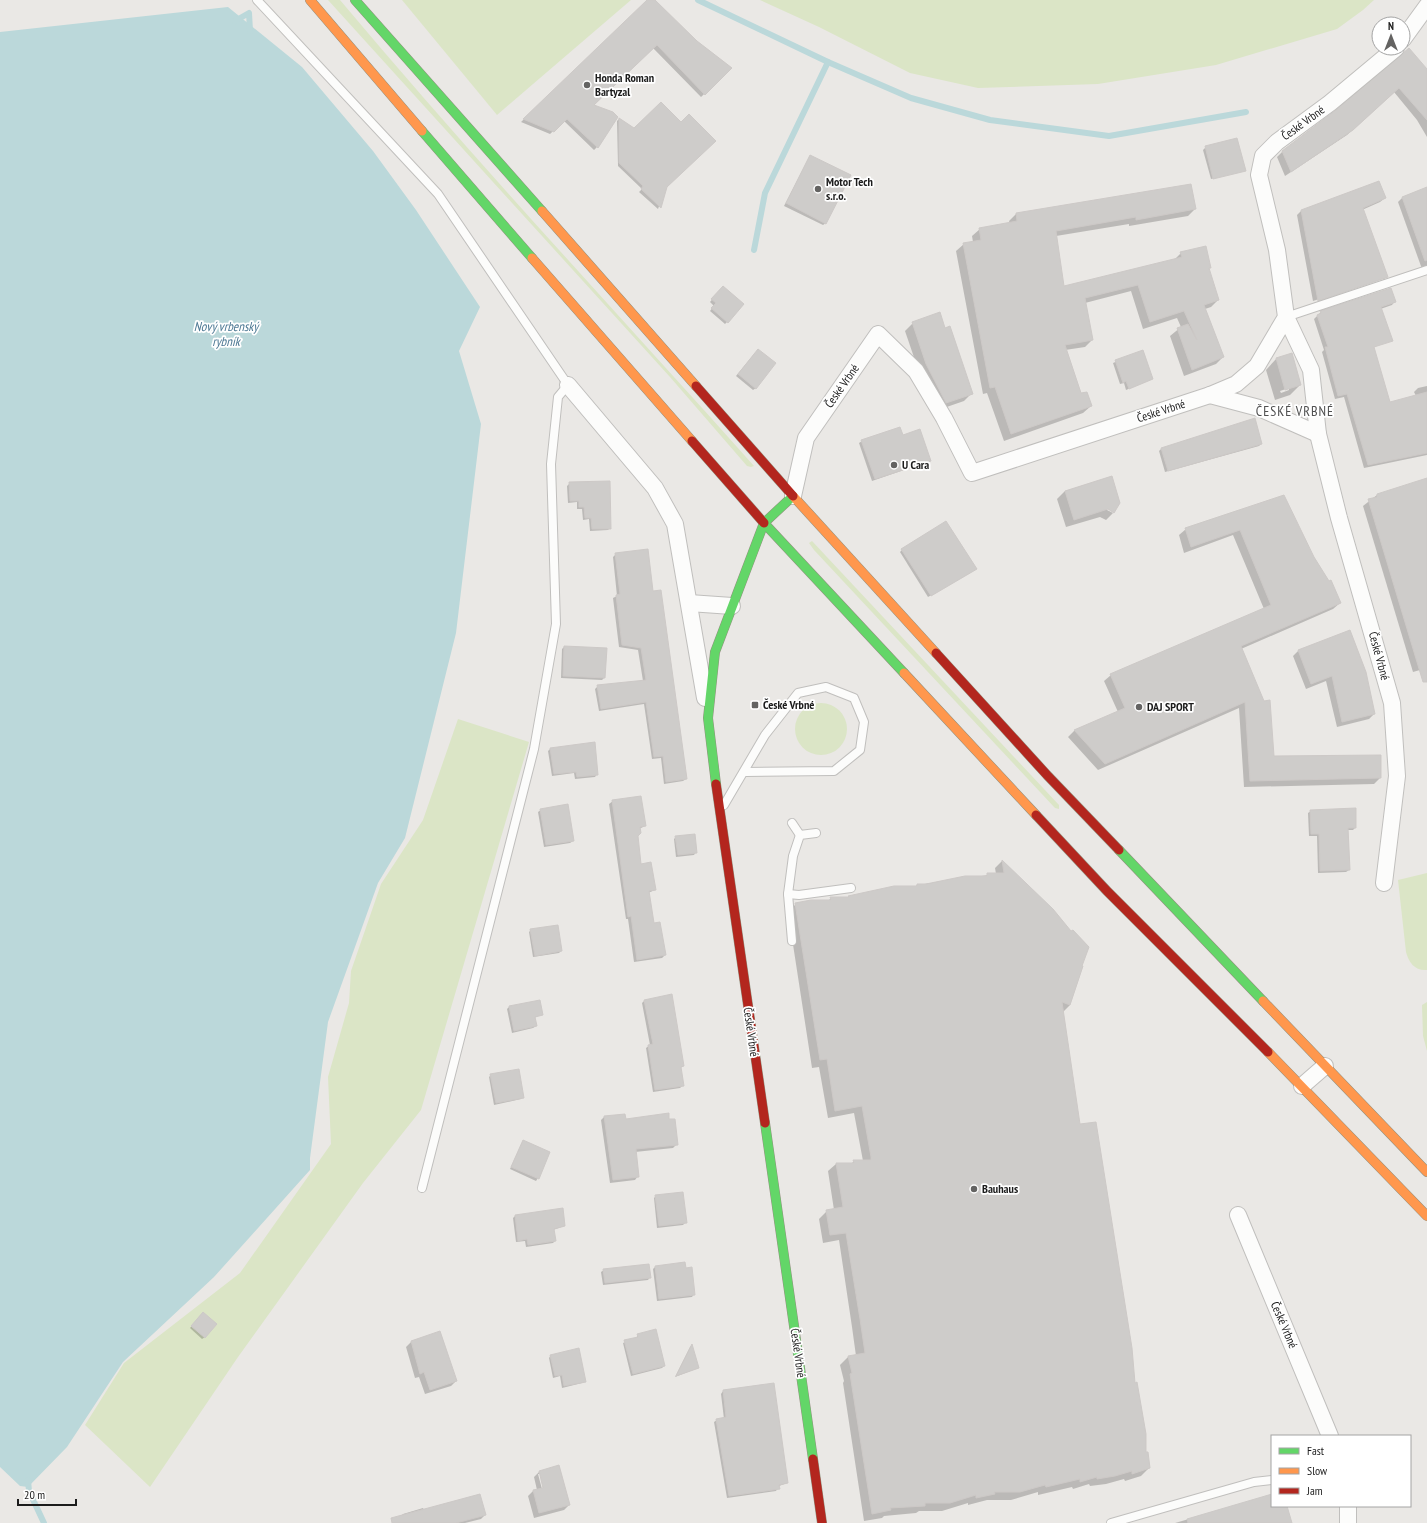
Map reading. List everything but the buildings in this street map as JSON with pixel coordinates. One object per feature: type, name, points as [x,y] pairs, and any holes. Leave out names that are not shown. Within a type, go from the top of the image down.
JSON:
[{"type":"main road","points":[[310,0],[468,185],[764,523],[1107,891],[1302,1086],[1427,1216]]},
{"type":"main road","points":[[355,0],[792,496],[1046,776],[1427,1172]]},
{"type":"main road","name":"České Vrbné","points":[[792,496],[764,523],[732,606],[715,652],[708,718],[720,813],[822,1523]]},
{"type":"street","points":[[1411,28],[1427,6]]},
{"type":"street","name":"České Vrbné","points":[[1384,884],[1397,776],[1392,703],[1318,434],[1311,370],[1286,317],[1277,250],[1259,175],[1263,156],[1277,142],[1330,104],[1387,56]]},
{"type":"street","name":"České Vrbné","points":[[792,496],[806,438],[878,334],[916,371],[944,418],[972,473],[1210,395],[1236,384],[1257,366],[1286,317]]},
{"type":"street","points":[[568,386],[655,488],[675,524],[708,718]]},
{"type":"street","points":[[1210,395],[1260,408],[1318,434]]},
{"type":"street","points":[[689,603],[732,606]]},
{"type":"street","points":[[1302,1086],[1325,1066]]},
{"type":"street","name":"České Vrbné","points":[[1238,1215],[1330,1435]]},
{"type":"street","points":[[1348,1507],[1348,1523]]},
{"type":"lane","points":[[257,0],[438,194],[568,386],[558,396],[551,464],[556,624],[534,749],[422,1188]]},
{"type":"lane","points":[[1286,317],[1427,270]]},
{"type":"lane","points":[[720,813],[745,772],[765,734],[798,693],[826,687],[854,698],[864,722],[860,750],[834,771],[745,772]]},
{"type":"lane","points":[[792,823],[800,835]]},
{"type":"lane","points":[[800,835],[816,833]]},
{"type":"lane","points":[[792,941],[788,894],[793,856],[800,835]]},
{"type":"lane","points":[[788,894],[799,895],[851,888]]},
{"type":"lane","points":[[1111,1523],[1254,1482],[1271,1480]]},
{"type":"green space","points":[[328,0],[340,0],[441,118],[754,466],[747,466],[670,377]]},
{"type":"green space","points":[[402,0],[631,0],[497,115]]},
{"type":"green space","points":[[760,0],[1374,0],[1337,29],[1216,65],[1098,84],[978,88],[910,73],[819,27]]},
{"type":"green space","points":[[812,541],[1059,805],[1059,809],[1055,808],[814,550],[809,543]]},
{"type":"green space","points":[[816,703],[826,703],[840,710],[847,724],[847,734],[840,748],[826,755],[816,755],[806,751],[799,744],[795,734],[795,724],[799,714],[806,707]]},
{"type":"green space","points":[[458,719],[529,742],[421,1110],[363,1183],[238,1357],[150,1487],[85,1425],[124,1363],[240,1273],[331,1144],[328,1077],[349,1003],[351,971],[381,884],[423,820]]},
{"type":"green space","points":[[1427,873],[1427,970],[1423,970],[1413,966],[1406,952],[1398,880]]},
{"type":"green space","points":[[1427,1002],[1427,1051],[1423,1036],[1422,1005]]},
{"type":"water","name":"Nový vrbenský rybník","points":[[228,7],[302,67],[373,151],[416,210],[480,307],[459,351],[481,424],[456,633],[405,838],[378,883],[328,1022],[310,1158],[310,1170],[214,1277],[123,1362],[67,1447],[28,1487],[20,1486],[0,1467],[0,32]]},
{"type":"waterway","points":[[698,0],[828,62],[911,98],[990,120],[1109,136],[1246,112]]},
{"type":"waterway","points":[[235,21],[249,13],[250,31]]},
{"type":"waterway","points":[[754,250],[765,193],[828,62]]},
{"type":"waterway","points":[[28,1480],[29,1491],[44,1523]]},
{"type":"traffic: fast","points":[[355,0],[542,211]]},
{"type":"traffic: fast","points":[[422,131],[532,258]]},
{"type":"traffic: fast","points":[[716,784],[708,718],[715,652],[764,523],[793,496]]},
{"type":"traffic: fast","points":[[764,523],[904,673]]},
{"type":"traffic: fast","points":[[1119,850],[1263,1001]]},
{"type":"traffic: fast","points":[[765,1123],[813,1459]]},
{"type":"traffic: slow","points":[[310,0],[422,131]]},
{"type":"traffic: slow","points":[[542,211],[696,386]]},
{"type":"traffic: slow","points":[[532,258],[692,441]]},
{"type":"traffic: slow","points":[[793,496],[936,653]]},
{"type":"traffic: slow","points":[[904,673],[1036,815]]},
{"type":"traffic: slow","points":[[1263,1001],[1427,1172]]},
{"type":"traffic: slow","points":[[1268,1052],[1427,1216]]},
{"type":"traffic: jam","points":[[696,386],[793,496]]},
{"type":"traffic: jam","points":[[692,441],[764,523]]},
{"type":"traffic: jam","points":[[936,653],[1047,775],[1119,850]]},
{"type":"traffic: jam","points":[[716,784],[765,1123]]},
{"type":"traffic: jam","points":[[1036,815],[1107,891],[1268,1052]]},
{"type":"traffic: jam","points":[[813,1459],[822,1523]]},
{"type":"place","name":"Honda Roman Bartyzal","points":[[587,85]]},
{"type":"place","name":"Motor Tech s.r.o.","points":[[818,189]]},
{"type":"place","name":"U Cara","points":[[894,465]]},
{"type":"place","name":"České Vrbné","points":[[755,705]]},
{"type":"place","name":"DAJ SPORT","points":[[1139,707]]},
{"type":"place","name":"Bauhaus","points":[[974,1189]]},
{"type":"district","name":"ČESKÉ VRBNÉ","points":[[1295,411]]}]
